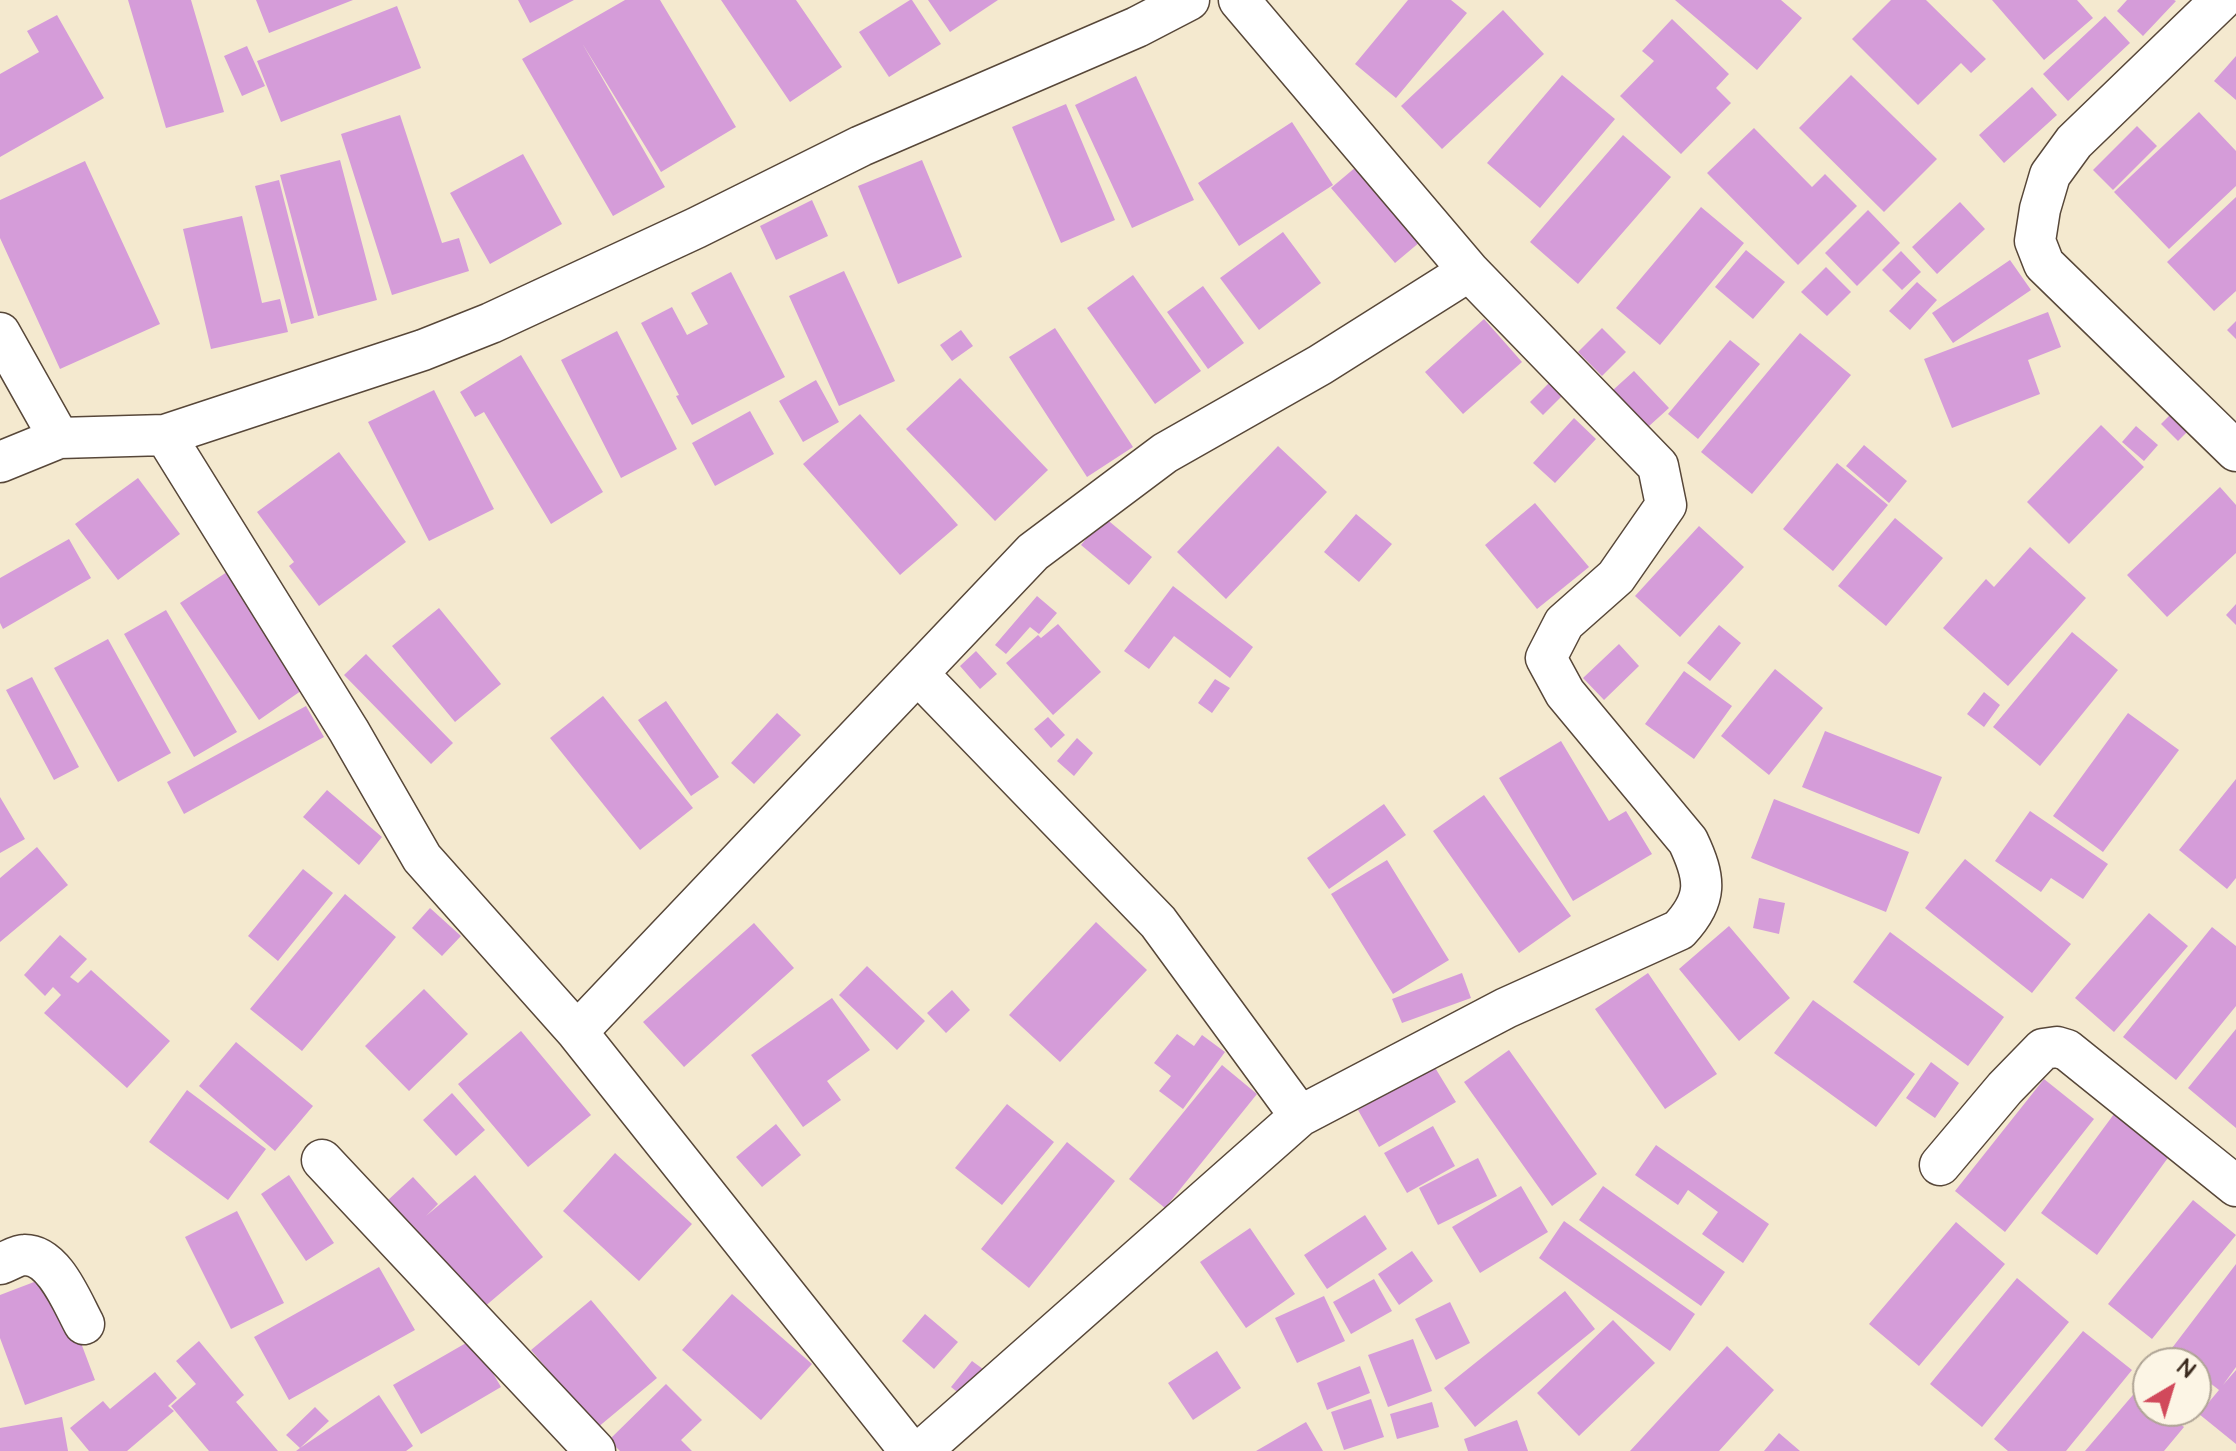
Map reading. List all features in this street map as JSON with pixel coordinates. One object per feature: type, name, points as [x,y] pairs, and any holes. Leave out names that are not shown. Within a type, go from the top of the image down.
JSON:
[{"type":"street","points":[[0,462],[59,438],[165,435],[423,350],[491,323],[696,228],[861,146],[1137,27],[1189,0]]},
{"type":"street","points":[[921,1451],[1300,1116],[1506,1008],[1679,930],[1694,914],[1702,893],[1699,864],[1688,841],[1565,693],[1546,658],[1564,623],[1616,577],[1666,505],[1658,466],[1469,271],[1239,0]]},
{"type":"street","points":[[2221,0],[2074,142],[2050,175],[2035,241],[2044,264],[2236,451]]},
{"type":"street","points":[[577,1032],[1033,552],[1165,453],[1320,365],[1469,271]]},
{"type":"street","points":[[0,333],[59,438]]},
{"type":"street","points":[[165,435],[349,731],[422,858],[577,1032],[910,1451]]},
{"type":"street","points":[[918,674],[1158,922],[1300,1116]]},
{"type":"street","points":[[1940,1165],[2005,1088],[2043,1049],[2057,1047],[2067,1050],[2236,1186]]},
{"type":"street","points":[[322,1160],[595,1451]]},
{"type":"street","points":[[0,1264],[24,1255],[43,1260],[54,1270],[84,1324]]},
{"type":"building","points":[[128,0],[191,0],[224,112],[166,128]]},
{"type":"building","points":[[256,0],[353,0],[269,33]]},
{"type":"building","points":[[518,0],[574,0],[530,23]]},
{"type":"building","points":[[625,0],[660,0],[736,127],[661,172],[582,43],[665,187],[613,216],[522,59]]},
{"type":"building","points":[[721,0],[796,0],[842,67],[790,102]]},
{"type":"building","points":[[910,0],[941,44],[889,77],[859,32]]},
{"type":"building","points":[[928,0],[998,0],[950,32]]},
{"type":"building","points":[[1408,0],[1451,0],[1467,13],[1396,98],[1355,64]]},
{"type":"building","points":[[1675,0],[1781,0],[1802,18],[1757,70]]},
{"type":"building","points":[[1891,0],[1926,0],[1986,59],[1971,73],[1961,63],[1918,105],[1852,39]]},
{"type":"building","points":[[1992,0],[2077,0],[2093,18],[2044,60]]},
{"type":"building","points":[[2127,0],[2176,1],[2143,36],[2117,11]]},
{"type":"building","points":[[397,6],[421,68],[281,122],[257,61]]},
{"type":"building","points":[[1503,10],[1544,54],[1442,149],[1401,106]]},
{"type":"building","points":[[57,15],[104,98],[0,157],[0,74],[39,52],[27,31]]},
{"type":"building","points":[[2105,16],[2130,43],[2068,101],[2043,74]]},
{"type":"building","points":[[1672,19],[1729,74],[1716,88],[1731,103],[1681,154],[1620,96],[1654,61],[1642,51]]},
{"type":"building","points":[[247,46],[265,86],[242,96],[224,56]]},
{"type":"building","points":[[2236,56],[2236,100],[2214,81]]},
{"type":"building","points":[[1562,75],[1615,119],[1540,208],[1487,163]]},
{"type":"building","points":[[1851,75],[1937,159],[1884,212],[1799,128]]},
{"type":"building","points":[[1136,76],[1194,200],[1132,228],[1075,105]]},
{"type":"building","points":[[2032,87],[2057,115],[2004,163],[1979,135]]},
{"type":"building","points":[[1066,104],[1115,220],[1061,243],[1012,127]]},
{"type":"building","points":[[2199,112],[2236,151],[2236,186],[2169,249],[2114,192]]},
{"type":"building","points":[[400,115],[442,243],[459,238],[469,271],[392,295],[341,134]]},
{"type":"building","points":[[1292,122],[1333,185],[1239,246],[1198,183]]},
{"type":"building","points":[[2137,126],[2157,146],[2113,190],[2093,170]]},
{"type":"building","points":[[1754,128],[1812,187],[1825,174],[1857,206],[1798,265],[1707,173]]},
{"type":"building","points":[[1623,135],[1671,177],[1578,284],[1530,242]]},
{"type":"building","points":[[523,154],[562,224],[490,264],[450,193]]},
{"type":"building","points":[[1369,156],[1433,231],[1395,263],[1331,188]]},
{"type":"building","points":[[340,160],[377,300],[318,316],[280,175]]},
{"type":"building","points":[[922,160],[962,257],[898,284],[858,186]]},
{"type":"building","points":[[85,161],[160,324],[60,369],[0,238],[0,200]]},
{"type":"building","points":[[279,180],[314,318],[291,324],[255,186]]},
{"type":"building","points":[[2236,197],[2236,291],[2214,311],[2167,262]]},
{"type":"building","points":[[812,200],[828,236],[776,260],[760,226]]},
{"type":"building","points":[[1960,202],[1985,229],[1937,274],[1912,247]]},
{"type":"building","points":[[1701,207],[1744,243],[1660,345],[1616,308]]},
{"type":"building","points":[[1868,210],[1900,243],[1857,286],[1825,253]]},
{"type":"building","points":[[242,216],[262,303],[280,299],[288,332],[211,349],[183,229]]},
{"type":"building","points":[[1283,232],[1321,283],[1259,330],[1220,278]]},
{"type":"building","points":[[1746,250],[1785,282],[1753,319],[1715,287]]},
{"type":"building","points":[[1901,251],[1921,272],[1902,290],[1882,270]]},
{"type":"building","points":[[2010,260],[2031,290],[1953,343],[1932,313]]},
{"type":"building","points":[[1826,267],[1851,292],[1827,316],[1801,292]]},
{"type":"building","points":[[844,271],[895,381],[839,406],[789,296]]},
{"type":"building","points":[[731,272],[785,377],[692,425],[641,323],[672,307],[687,335],[708,324],[691,293]]},
{"type":"building","points":[[1133,275],[1201,371],[1155,404],[1087,308]]},
{"type":"building","points":[[1917,282],[1937,300],[1910,330],[1889,311]]},
{"type":"building","points":[[1203,286],[1244,343],[1208,369],[1167,312]]},
{"type":"building","points":[[2048,312],[2061,347],[2028,360],[2040,394],[1952,428],[1924,359]]},
{"type":"building","points":[[1484,319],[1522,362],[1463,414],[1425,372]]},
{"type":"building","points":[[2236,321],[2236,339],[2227,330]]},
{"type":"building","points":[[1055,328],[1133,447],[1087,477],[1009,357]]},
{"type":"building","points":[[1602,328],[1626,352],[1602,376],[1578,352]]},
{"type":"building","points":[[961,330],[973,346],[952,361],[940,345]]},
{"type":"building","points":[[617,331],[677,449],[621,478],[561,360]]},
{"type":"building","points":[[1800,333],[1851,375],[1752,494],[1701,452]]},
{"type":"building","points":[[1730,340],[1760,364],[1698,439],[1668,414]]},
{"type":"building","points":[[521,355],[603,492],[551,524],[484,412],[475,417],[460,392]]},
{"type":"building","points":[[1634,371],[1669,408],[1648,427],[1613,390]]},
{"type":"building","points":[[960,378],[1048,470],[995,521],[906,429]]},
{"type":"building","points":[[816,380],[839,422],[803,442],[779,401]]},
{"type":"building","points":[[1550,382],[1563,395],[1543,415],[1530,402]]},
{"type":"building","points":[[434,390],[494,509],[429,541],[368,422]]},
{"type":"building","points":[[2179,406],[2196,423],[2178,441],[2161,424]]},
{"type":"building","points":[[750,411],[774,454],[715,486],[692,443]]},
{"type":"building","points":[[860,414],[958,525],[900,575],[803,464]]},
{"type":"building","points":[[1574,418],[1596,439],[1555,483],[1533,463]]},
{"type":"building","points":[[2101,425],[2144,467],[2069,544],[2027,502]]},
{"type":"building","points":[[2136,426],[2158,445],[2144,461],[2122,442]]},
{"type":"building","points":[[1864,445],[1907,481],[1889,503],[1846,466]]},
{"type":"building","points":[[1278,446],[1327,492],[1226,599],[1177,552]]},
{"type":"building","points":[[339,452],[406,542],[319,606],[289,566],[294,562],[257,512]]},
{"type":"building","points":[[1837,463],[1888,505],[1833,571],[1783,529]]},
{"type":"building","points":[[138,478],[180,534],[118,580],[75,524]]},
{"type":"building","points":[[2220,487],[2236,505],[2236,553],[2167,617],[2127,575]]},
{"type":"building","points":[[1535,503],[1589,567],[1537,609],[1485,545]]},
{"type":"building","points":[[1356,514],[1392,544],[1359,582],[1324,552]]},
{"type":"building","points":[[1104,517],[1152,557],[1129,585],[1081,545]]},
{"type":"building","points":[[1895,518],[1943,558],[1886,626],[1838,586]]},
{"type":"building","points":[[1699,526],[1744,567],[1680,637],[1635,596]]},
{"type":"building","points":[[69,539],[91,578],[3,629],[0,623],[0,578]]},
{"type":"building","points":[[2030,547],[2086,598],[2008,686],[1943,628],[1986,579],[1994,587]]},
{"type":"building","points":[[230,570],[308,686],[259,720],[180,603]]},
{"type":"building","points":[[1173,586],[1253,647],[1230,678],[1174,636],[1149,669],[1124,651]]},
{"type":"building","points":[[1037,596],[1057,613],[1039,634],[1030,627],[1006,654],[995,645]]},
{"type":"building","points":[[2236,604],[2236,625],[2226,615]]},
{"type":"building","points":[[439,608],[501,684],[455,722],[392,646]]},
{"type":"building","points":[[166,610],[237,732],[194,757],[124,634]]},
{"type":"building","points":[[1058,624],[1101,672],[1053,715],[1006,663],[1038,635],[1041,638]]},
{"type":"building","points":[[1719,625],[1741,643],[1710,681],[1687,663]]},
{"type":"building","points":[[2072,632],[2118,670],[2040,766],[1993,727]]},
{"type":"building","points":[[108,639],[171,753],[118,782],[54,668]]},
{"type":"building","points":[[1619,644],[1639,666],[1604,700],[1583,678]]},
{"type":"building","points":[[976,651],[997,674],[980,689],[960,666]]},
{"type":"building","points":[[366,654],[453,743],[431,764],[344,675]]},
{"type":"building","points":[[1775,669],[1823,708],[1769,775],[1721,736]]},
{"type":"building","points":[[1684,671],[1732,706],[1694,759],[1645,724]]},
{"type":"building","points":[[32,677],[79,767],[54,780],[6,690]]},
{"type":"building","points":[[1215,679],[1230,688],[1212,713],[1198,703]]},
{"type":"building","points":[[1984,692],[2000,705],[1984,727],[1967,714]]},
{"type":"building","points":[[603,696],[693,808],[640,850],[550,738]]},
{"type":"building","points":[[666,701],[719,777],[691,796],[638,720]]},
{"type":"building","points":[[306,706],[324,737],[184,814],[167,782]]},
{"type":"building","points":[[777,713],[801,735],[754,784],[731,763]]},
{"type":"building","points":[[2128,713],[2179,750],[2103,852],[2053,816]]},
{"type":"building","points":[[1048,717],[1065,735],[1051,748],[1034,729]]},
{"type":"building","points":[[1825,731],[1942,777],[1919,834],[1802,787]]},
{"type":"building","points":[[1077,738],[1093,753],[1074,776],[1057,761]]},
{"type":"building","points":[[1561,741],[1609,821],[1626,811],[1652,854],[1573,901],[1499,778]]},
{"type":"building","points":[[2236,779],[2236,878],[2227,889],[2179,850]]},
{"type":"building","points":[[327,790],[382,837],[359,865],[303,817]]},
{"type":"building","points":[[1484,795],[1571,916],[1519,953],[1433,831]]},
{"type":"building","points":[[0,797],[25,839],[0,853]]},
{"type":"building","points":[[1774,799],[1909,852],[1886,912],[1751,858]]},
{"type":"building","points":[[1384,804],[1406,835],[1329,889],[1307,858]]},
{"type":"building","points":[[2030,811],[2108,864],[2083,899],[2051,878],[2041,892],[1995,861]]},
{"type":"building","points":[[37,847],[68,885],[0,942],[0,878]]},
{"type":"building","points":[[1965,859],[2071,944],[2032,993],[1925,908]]},
{"type":"building","points":[[1387,860],[1449,960],[1393,994],[1331,894]]},
{"type":"building","points":[[303,869],[333,893],[278,961],[248,936]]},
{"type":"building","points":[[345,894],[396,937],[302,1051],[250,1009]]},
{"type":"building","points":[[1759,898],[1785,903],[1779,934],[1753,928]]},
{"type":"building","points":[[430,908],[461,936],[442,956],[412,928]]},
{"type":"building","points":[[2149,913],[2188,946],[2114,1032],[2075,998]]},
{"type":"building","points":[[1096,922],[1147,970],[1060,1062],[1009,1015]]},
{"type":"building","points":[[754,923],[794,968],[684,1067],[643,1022]]},
{"type":"building","points":[[1729,926],[1790,998],[1739,1041],[1679,969]]},
{"type":"building","points":[[2212,927],[2236,946],[2236,1006],[2176,1080],[2123,1037]]},
{"type":"building","points":[[1890,932],[2004,1017],[1968,1066],[1853,982]]},
{"type":"building","points":[[60,935],[87,959],[70,977],[78,983],[91,970],[170,1041],[127,1088],[44,1013],[61,995],[53,987],[45,996],[24,975]]},
{"type":"building","points":[[867,966],[925,1021],[897,1050],[839,995]]},
{"type":"building","points":[[1462,973],[1471,998],[1402,1023],[1392,999]]},
{"type":"building","points":[[1648,973],[1717,1074],[1665,1109],[1595,1009]]},
{"type":"building","points":[[424,989],[468,1034],[409,1091],[365,1046]]},
{"type":"building","points":[[952,990],[970,1010],[946,1033],[927,1013]]},
{"type":"building","points":[[832,998],[870,1050],[827,1081],[841,1100],[803,1127],[751,1055]]},
{"type":"building","points":[[1813,1000],[1915,1074],[1876,1127],[1774,1053]]},
{"type":"building","points":[[2236,1029],[2236,1128],[2188,1088]]},
{"type":"building","points":[[521,1031],[591,1115],[528,1167],[458,1084]]},
{"type":"building","points":[[1177,1034],[1194,1046],[1202,1035],[1225,1052],[1183,1109],[1159,1091],[1171,1076],[1154,1063]]},
{"type":"building","points":[[236,1042],[313,1106],[275,1151],[199,1086]]},
{"type":"building","points":[[1509,1050],[1597,1174],[1552,1206],[1464,1082]]},
{"type":"building","points":[[1931,1062],[1959,1083],[1935,1118],[1906,1098]]},
{"type":"building","points":[[1222,1065],[1257,1094],[1165,1208],[1129,1179]]},
{"type":"building","points":[[1434,1066],[1456,1102],[1379,1147],[1358,1110]]},
{"type":"building","points":[[2044,1079],[2094,1119],[2005,1232],[1955,1191]]},
{"type":"building","points":[[187,1090],[266,1149],[228,1200],[149,1142]]},
{"type":"building","points":[[452,1093],[485,1130],[456,1156],[423,1120]]},
{"type":"building","points":[[1007,1104],[1054,1142],[1002,1205],[955,1168]]},
{"type":"building","points":[[2114,1114],[2170,1155],[2097,1255],[2041,1213]]},
{"type":"building","points":[[776,1124],[801,1155],[762,1187],[736,1157]]},
{"type":"building","points":[[1433,1126],[1455,1166],[1407,1193],[1384,1153]]},
{"type":"building","points":[[1067,1142],[1115,1181],[1029,1288],[981,1249]]},
{"type":"building","points":[[1656,1145],[1769,1224],[1743,1263],[1702,1234],[1718,1212],[1688,1190],[1678,1205],[1635,1175]]},
{"type":"building","points":[[615,1153],[692,1224],[639,1281],[563,1211]]},
{"type":"building","points":[[1478,1158],[1497,1196],[1438,1225],[1419,1188]]},
{"type":"building","points":[[289,1175],[334,1243],[306,1261],[261,1194]]},
{"type":"building","points":[[475,1175],[543,1257],[483,1308],[413,1226],[411,1228],[387,1201],[413,1177],[438,1204],[426,1216]]},
{"type":"building","points":[[1521,1186],[1548,1232],[1480,1273],[1452,1227]]},
{"type":"building","points":[[1603,1186],[1725,1272],[1701,1306],[1579,1220]]},
{"type":"building","points":[[2193,1200],[2236,1235],[2152,1339],[2108,1304]]},
{"type":"building","points":[[237,1211],[284,1303],[231,1329],[185,1237]]},
{"type":"building","points":[[1365,1215],[1387,1249],[1327,1289],[1304,1255]]},
{"type":"building","points":[[1564,1221],[1695,1314],[1670,1351],[1539,1258]]},
{"type":"building","points":[[1956,1222],[2005,1264],[1919,1366],[1869,1324]]},
{"type":"building","points":[[1250,1228],[1295,1294],[1246,1328],[1200,1262]]},
{"type":"building","points":[[1412,1251],[1433,1281],[1399,1305],[1378,1274]]},
{"type":"building","points":[[2236,1264],[2236,1367],[2223,1385],[2236,1370],[2236,1444],[2212,1425],[2212,1398],[2219,1390],[2212,1385],[2212,1347],[2173,1347]]},
{"type":"building","points":[[379,1267],[415,1330],[289,1400],[254,1337]]},
{"type":"building","points":[[55,1274],[95,1380],[25,1405],[0,1338],[0,1295]]},
{"type":"building","points":[[2017,1278],[2069,1322],[1982,1427],[1930,1384]]},
{"type":"building","points":[[1374,1279],[1392,1311],[1351,1334],[1333,1302]]},
{"type":"building","points":[[1565,1291],[1595,1329],[1475,1427],[1444,1388]]},
{"type":"building","points":[[732,1294],[812,1364],[761,1420],[682,1350]]},
{"type":"building","points":[[1324,1296],[1345,1341],[1297,1363],[1275,1318]]},
{"type":"building","points":[[591,1300],[657,1378],[597,1428],[531,1350]]},
{"type":"building","points":[[1450,1302],[1470,1343],[1436,1360],[1415,1319]]},
{"type":"building","points":[[925,1314],[958,1342],[934,1369],[902,1341]]},
{"type":"building","points":[[1613,1320],[1655,1363],[1579,1436],[1537,1393]]},
{"type":"building","points":[[2083,1331],[2132,1370],[2066,1451],[2008,1451],[1994,1439]]},
{"type":"building","points":[[473,1339],[501,1387],[421,1434],[393,1385]]},
{"type":"building","points":[[1413,1339],[1432,1391],[1388,1407],[1368,1355]]},
{"type":"building","points":[[199,1341],[244,1395],[236,1402],[278,1451],[209,1451],[171,1406],[196,1384],[176,1361]]},
{"type":"building","points":[[1727,1346],[1774,1390],[1719,1451],[1630,1451]]},
{"type":"building","points":[[1217,1351],[1241,1388],[1193,1420],[1168,1383]]},
{"type":"building","points":[[972,1361],[987,1372],[965,1398],[951,1387]]},
{"type":"building","points":[[1360,1366],[1370,1393],[1327,1410],[1317,1383]]},
{"type":"building","points":[[155,1372],[177,1398],[168,1406],[174,1411],[127,1451],[89,1451],[70,1428],[103,1401],[110,1409]]},
{"type":"building","points":[[666,1384],[702,1420],[681,1440],[692,1451],[620,1451],[609,1440]]},
{"type":"building","points":[[379,1395],[413,1446],[406,1451],[296,1451]]},
{"type":"building","points":[[2132,1396],[2132,1427],[2184,1427],[2164,1451],[2085,1451]]},
{"type":"building","points":[[1371,1399],[1384,1437],[1344,1450],[1331,1412]]},
{"type":"building","points":[[1432,1402],[1439,1427],[1397,1439],[1390,1414]]},
{"type":"building","points":[[315,1407],[329,1421],[300,1448],[286,1435]]},
{"type":"building","points":[[62,1417],[68,1451],[0,1451],[0,1428]]},
{"type":"building","points":[[1517,1420],[1528,1451],[1468,1451],[1464,1439]]},
{"type":"building","points":[[1306,1422],[1323,1451],[1256,1451]]},
{"type":"building","points":[[1779,1433],[1800,1451],[1764,1451]]}]
